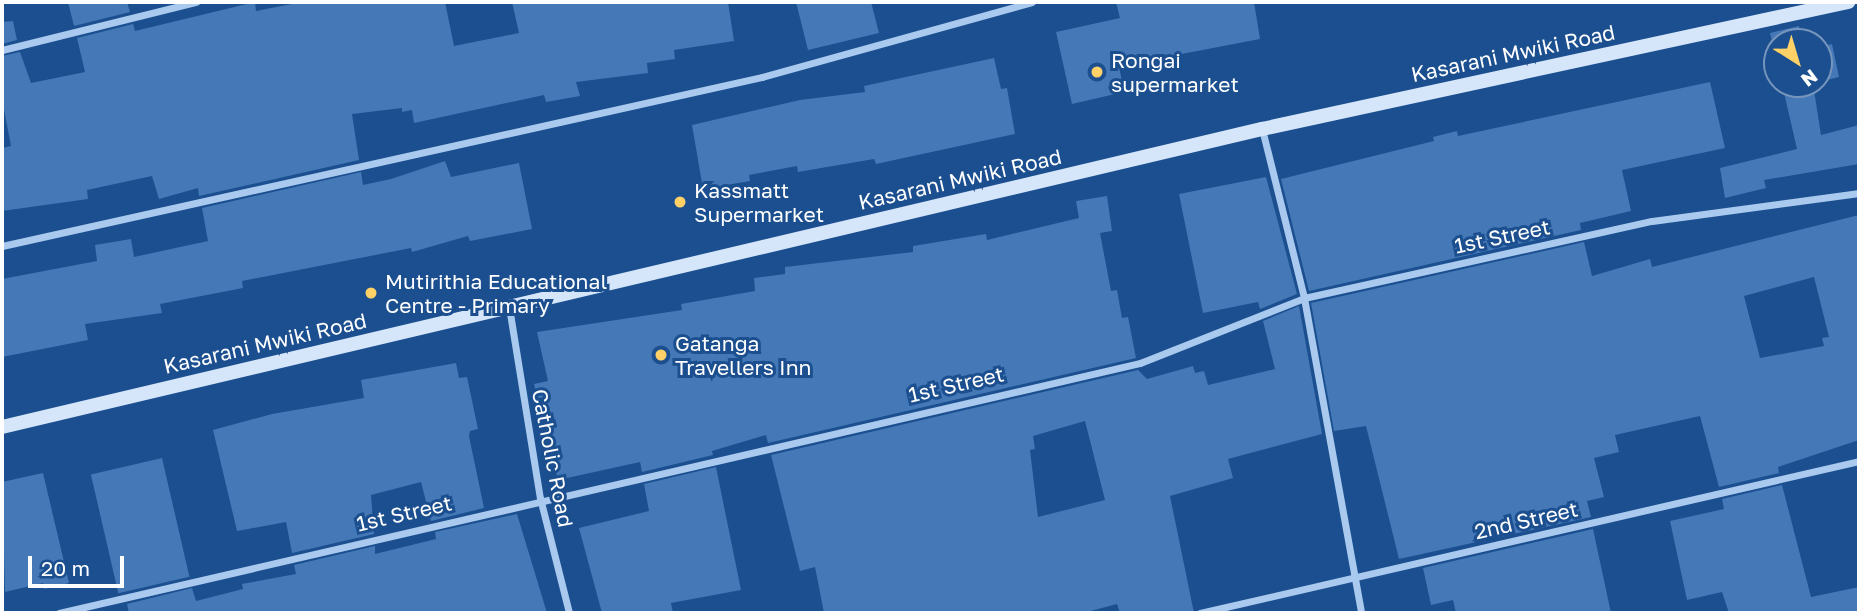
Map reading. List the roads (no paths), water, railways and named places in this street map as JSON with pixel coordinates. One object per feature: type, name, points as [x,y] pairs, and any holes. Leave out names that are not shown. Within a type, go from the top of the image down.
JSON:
[{"type":"main road","name":"Kasarani Mwiki Road","points":[[2,426],[1262,129],[1849,2]]},
{"type":"street","points":[[2,50],[196,2]]},
{"type":"street","points":[[2,246],[762,77],[1031,2]]},
{"type":"street","points":[[1262,129],[1304,298],[1361,613]]},
{"type":"street","name":"1st Street","points":[[59,613],[540,498],[1140,363],[1304,298],[1652,221],[1859,193]]},
{"type":"street","name":"Catholic Road","points":[[509,307],[540,498],[569,613]]},
{"type":"street","name":"2nd Street","points":[[1200,613],[1859,461]]},
{"type":"place","name":"Rongai supermarket","points":[[1097,72]]},
{"type":"place","name":"Kassmatt Supermarket","points":[[680,202]]},
{"type":"place","name":"Mutirithia Educational Centre - Primary","points":[[371,293]]},
{"type":"place","name":"Gatanga Travellers Inn","points":[[661,355]]}]
